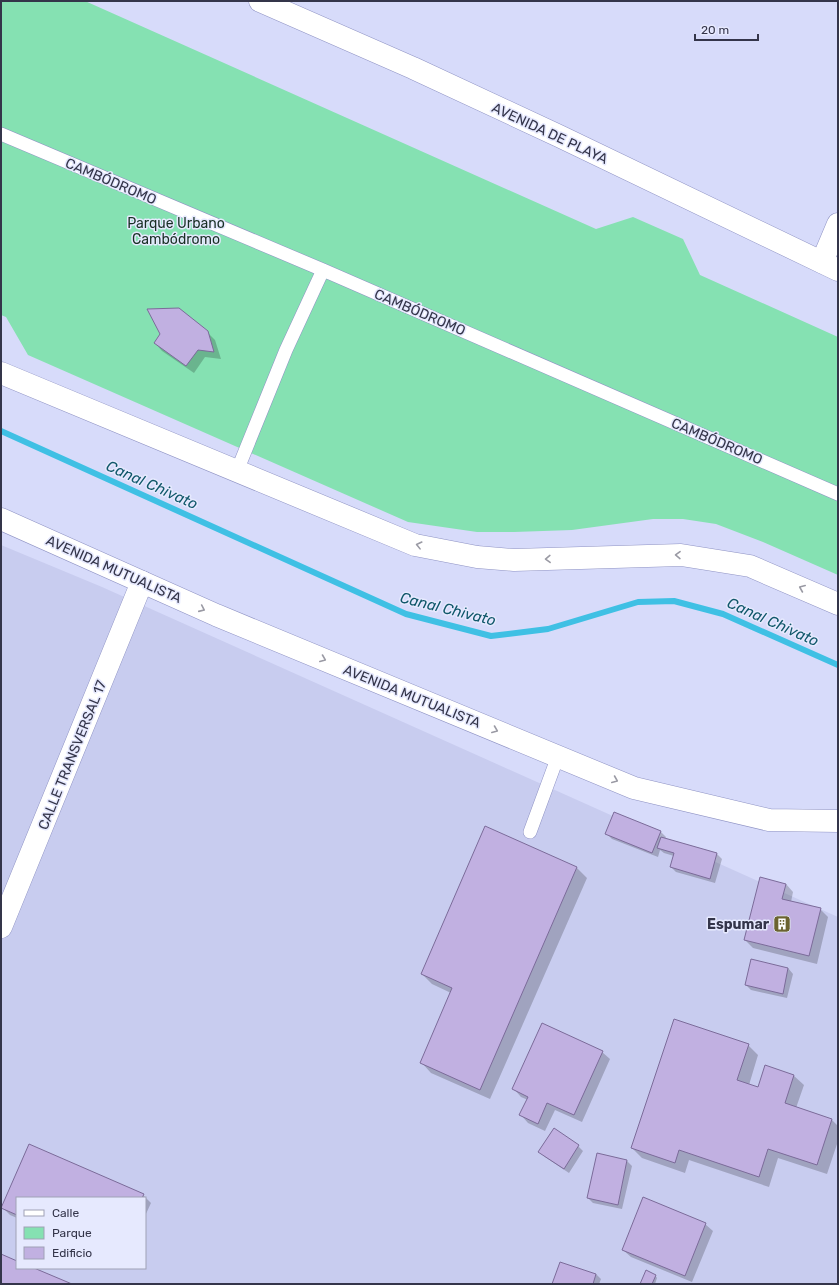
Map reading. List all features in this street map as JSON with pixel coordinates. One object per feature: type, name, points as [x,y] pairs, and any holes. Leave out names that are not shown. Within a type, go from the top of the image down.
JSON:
[{"type":"main road","name":"AVENIDA DE PLAYA","points":[[260,1],[427,75],[559,136],[830,266]]},
{"type":"main road","points":[[830,266],[838,224]]},
{"type":"main road","points":[[1,373],[416,545],[477,557],[514,560],[682,555],[750,566],[838,604]]},
{"type":"main road","name":"AVENIDA MUTUALISTA","points":[[1,519],[216,615],[634,788],[768,820],[838,821]]},
{"type":"main road","name":"CALLE TRANSVERSAL 17","points":[[1,927],[142,582]]},
{"type":"lane","name":"CAMBÓDROMO","points":[[1,134],[323,270],[838,494]]},
{"type":"lane","points":[[237,471],[286,350],[307,308],[323,270]]},
{"type":"lane","points":[[530,832],[558,756]]},
{"type":"shaded area","points":[[1,545],[102,587],[838,917],[838,1284],[1,1284]]},
{"type":"green space","name":"Parque Urbano Cambódromo","points":[[1,1],[85,1],[596,229],[633,217],[683,239],[700,275],[838,337],[838,575],[763,542],[716,524],[683,519],[653,519],[572,530],[514,532],[477,532],[408,522],[28,355],[6,317],[1,315]]},
{"type":"building","points":[[179,308],[208,331],[214,352],[198,350],[186,366],[154,343],[160,334],[147,309]]},
{"type":"building","points":[[614,812],[661,831],[652,853],[605,834]]},
{"type":"building","points":[[485,826],[577,867],[480,1090],[420,1063],[452,988],[421,974]]},
{"type":"building","points":[[661,837],[717,853],[710,879],[670,867],[674,853],[657,848]]},
{"type":"building","name":"Espumar","points":[[760,877],[786,884],[782,899],[821,908],[809,956],[744,940]]},
{"type":"building","points":[[751,959],[788,968],[783,994],[745,985]]},
{"type":"building","points":[[674,1019],[749,1044],[737,1080],[758,1087],[765,1065],[794,1075],[785,1103],[832,1119],[817,1165],[768,1149],[759,1177],[679,1150],[675,1163],[631,1148]]},
{"type":"building","points":[[542,1023],[603,1051],[574,1115],[547,1103],[538,1124],[519,1115],[528,1097],[512,1089]]},
{"type":"building","points":[[554,1128],[579,1145],[564,1169],[538,1152]]},
{"type":"building","points":[[29,1144],[144,1194],[142,1197],[16,1197],[16,1215],[1,1208]]},
{"type":"building","points":[[597,1153],[627,1160],[618,1205],[587,1198]]},
{"type":"building","points":[[643,1197],[706,1223],[685,1276],[622,1250]]},
{"type":"building","points":[[1,1254],[16,1261],[16,1269],[36,1269],[72,1284],[1,1284]]},
{"type":"building","points":[[560,1262],[596,1274],[593,1284],[552,1284]]},
{"type":"building","points":[[646,1270],[656,1275],[652,1284],[640,1284]]},
{"type":"waterway","name":"Canal Chivato","points":[[1,431],[406,614],[491,636],[548,629],[638,602],[674,601],[723,614],[838,665]]},
{"type":"place","name":"Espumar","points":[[782,924]]}]
